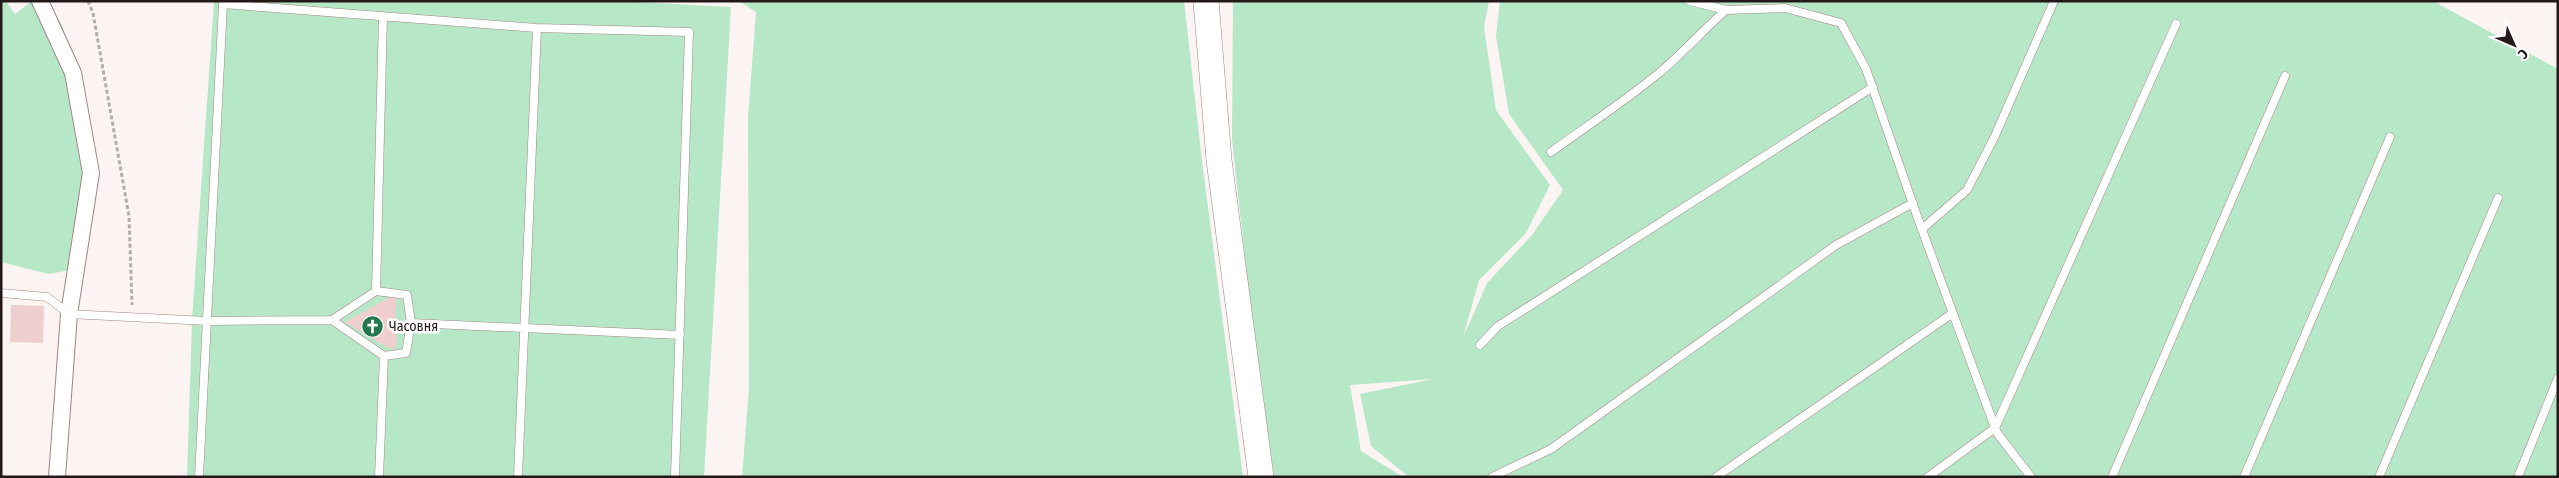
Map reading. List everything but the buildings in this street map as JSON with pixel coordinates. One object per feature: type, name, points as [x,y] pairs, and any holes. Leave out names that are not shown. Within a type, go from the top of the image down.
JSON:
[{"type":"main road","points":[[1206,1],[1219,160],[1261,477]]},
{"type":"street","points":[[40,1],[73,73],[91,173],[69,314],[57,477]]},
{"type":"lane","points":[[1690,1],[1726,10],[1785,8],[1841,23],[1866,69],[1873,87],[1922,229],[1995,428],[2031,477]]},
{"type":"lane","points":[[1922,229],[1967,190],[1994,138],[2054,1]]},
{"type":"lane","points":[[199,477],[223,4],[383,18],[537,28],[689,32],[675,477]]},
{"type":"lane","points":[[1551,152],[1659,73],[1687,48],[1698,34],[1726,10]]},
{"type":"lane","points":[[376,292],[383,18]]},
{"type":"lane","points":[[1928,477],[1995,428],[2176,24]]},
{"type":"lane","points":[[518,477],[537,28]]},
{"type":"lane","points":[[2112,477],[2285,76]]},
{"type":"lane","points":[[1480,345],[1498,326],[1873,87]]},
{"type":"lane","points":[[2244,477],[2390,137]]},
{"type":"lane","points":[[2379,477],[2498,198]]},
{"type":"lane","points":[[1492,477],[1551,449],[1836,244],[1913,203]]},
{"type":"lane","points":[[1,293],[47,298],[69,314],[207,320],[332,320],[376,292],[407,295],[410,323],[406,353],[384,356],[332,320]]},
{"type":"lane","points":[[1716,477],[1953,313]]},
{"type":"lane","points":[[410,323],[680,335]]},
{"type":"lane","points":[[379,477],[384,356]]},
{"type":"lane","points":[[2518,477],[2558,378]]},
{"type":"path","points":[[88,1],[92,13],[129,216],[132,318]]},
{"type":"green space","points":[[1,1],[6,1],[15,14],[32,1],[48,1],[63,27],[87,112],[81,268],[49,274],[1,262]]},
{"type":"green space","points":[[214,1],[617,1],[731,7],[704,477],[187,477],[192,319]]},
{"type":"green space","points":[[739,1],[1184,1],[1202,161],[1243,477],[742,477],[749,388],[748,116],[756,12]]},
{"type":"green space","points":[[1233,1],[1489,1],[1484,27],[1496,110],[1550,185],[1526,233],[1479,280],[1463,338],[1487,283],[1532,235],[1563,190],[1509,114],[1496,36],[1500,1],[2433,1],[2558,69],[2558,477],[1409,477],[1371,446],[1360,394],[1433,379],[1350,385],[1361,451],[1403,477],[1274,477],[1250,304],[1232,139]]},
{"type":"place","name":"Часовня","points":[[373,326]]}]
